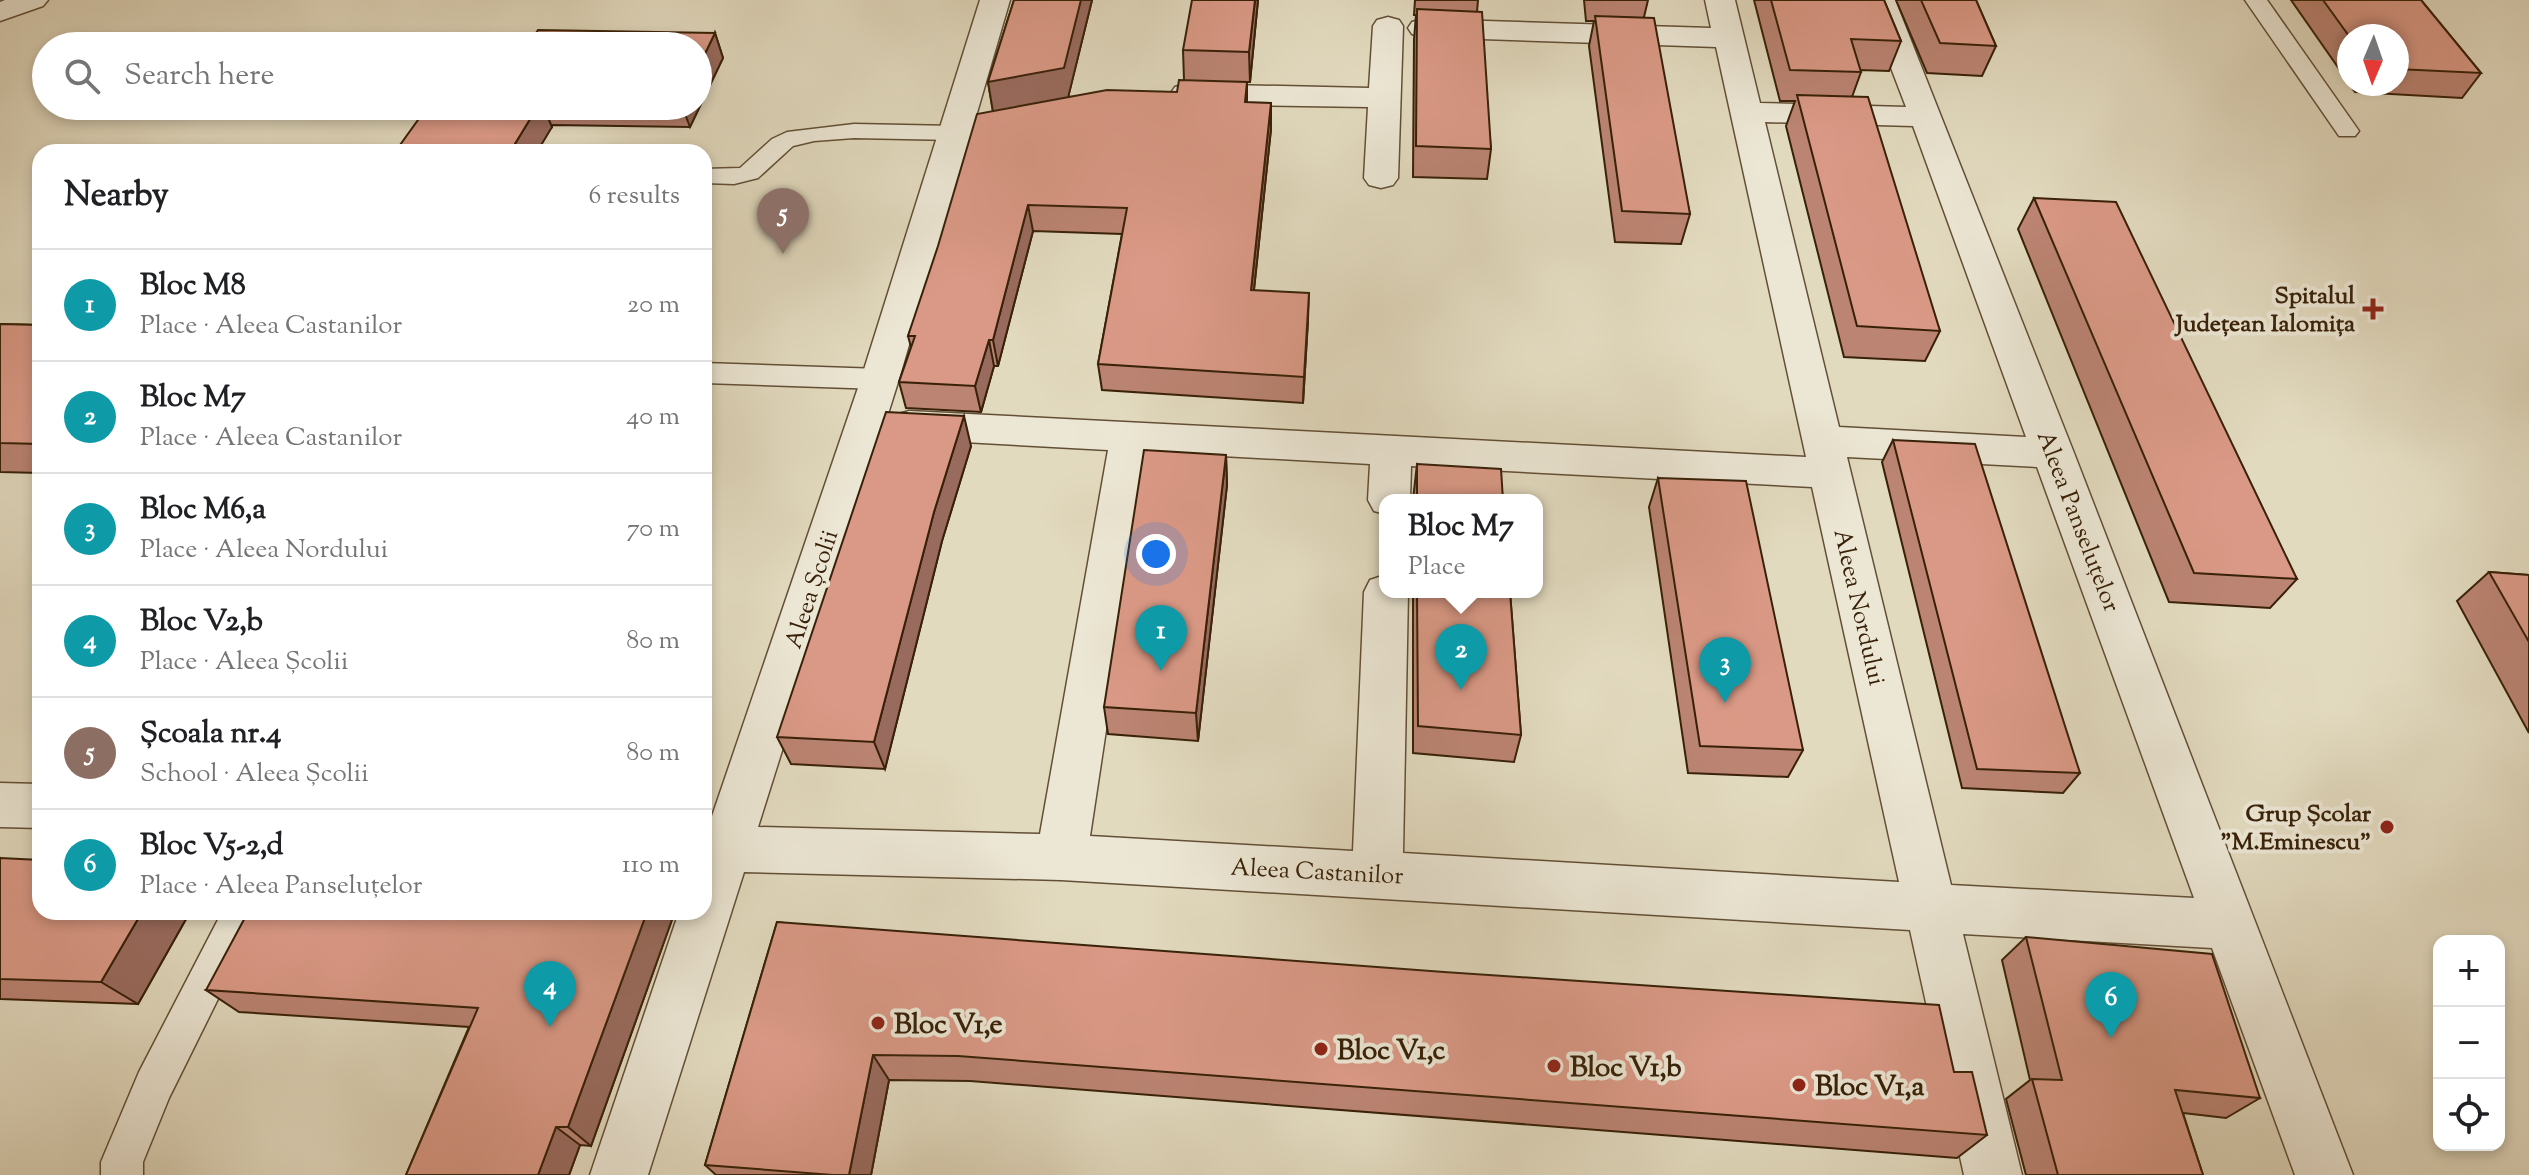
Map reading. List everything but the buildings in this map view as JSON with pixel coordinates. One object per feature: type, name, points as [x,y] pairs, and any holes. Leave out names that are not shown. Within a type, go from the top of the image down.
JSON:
[{"type":"street","points":[[0,12],[33,0]]},
{"type":"street","name":"Aleea Școlii","points":[[716,849],[970,130],[995,0]]},
{"type":"street","name":"Aleea Nordului","points":[[1720,0],[1993,1175]]},
{"type":"street","name":"Aleea Panseluțelor","points":[[1880,0],[2054,453],[2324,1175]]},
{"type":"street","points":[[1381,178],[1384,98],[1380,18],[1728,38]]},
{"type":"street","points":[[1161,93],[1384,98]]},
{"type":"street","points":[[1745,112],[1926,117]]},
{"type":"street","points":[[865,423],[1391,452],[1825,457],[2054,453]]},
{"type":"street","points":[[1061,857],[1130,439]]},
{"type":"street","points":[[1389,494],[1391,452]]},
{"type":"street","points":[[1377,875],[1386,598]]},
{"type":"street","points":[[0,805],[32,806]]},
{"type":"street","name":"Aleea Castanilor","points":[[716,849],[1061,857],[1930,907]]},
{"type":"street","points":[[1930,907],[2230,925]]},
{"type":"street","name":"Aleea Școlii","points":[[619,1175],[695,920]]},
{"type":"lane","points":[[2256,0],[2347,131]]},
{"type":"lane","points":[[712,176],[737,177],[760,166],[773,150],[790,138],[804,135],[970,130]]},
{"type":"lane","points":[[712,373],[880,379]]},
{"type":"lane","points":[[122,1175],[122,1162],[153,1086],[238,920]]},
{"type":"place","name":"Școala nr.4","points":[[783,254]]},
{"type":"place","name":"Spitalul Județean Ialomița","points":[[2373,309]]},
{"type":"place","name":"Bloc M8","points":[[1161,671]]},
{"type":"place","name":"Bloc M7","points":[[1461,690]]},
{"type":"place","name":"Bloc M6,a","points":[[1725,703]]},
{"type":"place","name":"Grup Școlar \"M.Eminescu\"","points":[[2387,827]]},
{"type":"place","name":"Bloc V1,e","points":[[878,1023]]},
{"type":"place","name":"Bloc V2,b","points":[[550,1027]]},
{"type":"place","name":"Bloc V5-2,d","points":[[2111,1038]]},
{"type":"place","name":"Bloc V1,c","points":[[1321,1049]]},
{"type":"place","name":"Bloc V1,b","points":[[1554,1066]]},
{"type":"place","name":"Bloc V1,a","points":[[1799,1085]]}]
